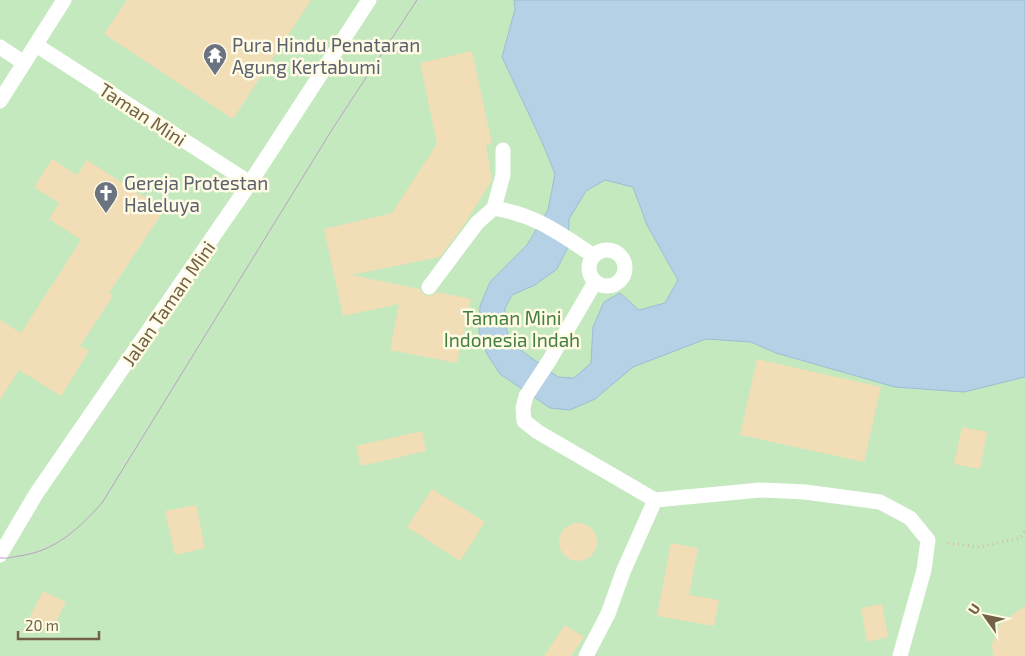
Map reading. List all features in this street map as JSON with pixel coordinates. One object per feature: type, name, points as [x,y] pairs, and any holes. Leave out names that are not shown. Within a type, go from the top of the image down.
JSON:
[{"type":"lane","points":[[0,101],[64,0]]},
{"type":"lane","name":"Jalan Taman Mini","points":[[0,556],[36,494],[250,183],[369,0]]},
{"type":"lane","name":"Taman Mini","points":[[36,45],[250,183]]},
{"type":"lane","points":[[0,47],[24,63]]},
{"type":"lane","points":[[429,287],[477,223],[494,208],[503,175],[503,150]]},
{"type":"lane","points":[[494,208],[514,211],[540,221],[594,256]]},
{"type":"lane","points":[[611,250],[619,255],[624,262],[625,272],[620,280],[613,285],[603,286],[595,282],[590,274],[590,264],[594,256],[602,251],[611,250]]},
{"type":"lane","points":[[595,282],[549,361],[526,396],[523,408],[524,421],[538,432],[655,500],[760,490],[805,492],[880,502],[910,518],[928,540],[924,570],[900,656]]},
{"type":"lane","points":[[586,656],[608,614],[655,500]]},
{"type":"path","points":[[928,540],[980,548],[1020,538],[1025,531]]},
{"type":"green space","name":"Taman Mini Indonesia Indah","points":[[0,0],[1025,0],[1025,656],[0,656]]},
{"type":"water","points":[[514,0],[1025,0],[1025,377],[964,392],[895,387],[776,353],[751,342],[706,339],[633,367],[595,399],[570,410],[550,408],[500,374],[487,354],[479,332],[480,306],[490,282],[527,245],[548,210],[555,174],[502,57],[515,9]],"holes":[[[605,180],[633,187],[647,225],[678,280],[665,303],[639,310],[620,293],[604,302],[593,327],[591,363],[574,378],[558,377],[511,343],[505,325],[505,308],[512,295],[535,285],[557,269],[568,247],[569,219],[586,191]]]},
{"type":"building","name":"Pura Hindu Penataran Agung Kertabumi","points":[[127,0],[311,0],[233,119],[104,34]]},
{"type":"building","points":[[472,51],[492,144],[486,145],[492,180],[466,222],[440,257],[351,275],[420,289],[427,296],[437,292],[471,299],[457,363],[390,350],[399,304],[343,316],[324,229],[392,213],[437,144],[420,63]]},
{"type":"building","points":[[52,159],[77,175],[87,160],[164,210],[109,293],[113,296],[80,346],[89,351],[61,396],[19,370],[0,400],[0,320],[21,333],[81,240],[49,219],[59,203],[34,187]]},
{"type":"building","points":[[757,359],[881,387],[864,462],[740,435]]},
{"type":"building","points":[[962,427],[987,432],[980,469],[954,464]]},
{"type":"building","points":[[422,431],[426,451],[361,466],[356,446]]},
{"type":"building","points":[[432,489],[485,522],[460,561],[407,527]]},
{"type":"building","points":[[196,505],[205,548],[175,555],[165,511]]},
{"type":"building","points":[[578,523],[591,529],[597,542],[591,555],[578,561],[565,555],[559,542],[565,529]]},
{"type":"building","points":[[671,543],[698,548],[689,595],[719,600],[714,626],[657,616]]},
{"type":"building","points":[[43,591],[66,602],[51,632],[28,620]]},
{"type":"building","points":[[882,604],[888,637],[867,642],[861,608]]},
{"type":"building","points":[[1025,606],[1025,656],[993,656],[992,644],[1001,623]]},
{"type":"building","points":[[565,625],[584,637],[571,656],[544,656]]},
{"type":"tram line","points":[[0,558],[10,558],[32,553],[55,544],[75,530],[102,503],[333,128],[417,0]]},
{"type":"place","name":"Pura Hindu Penataran Agung Kertabumi","points":[[215,76]]},
{"type":"place","name":"Gereja Protestan Haleluya","points":[[106,214]]}]
